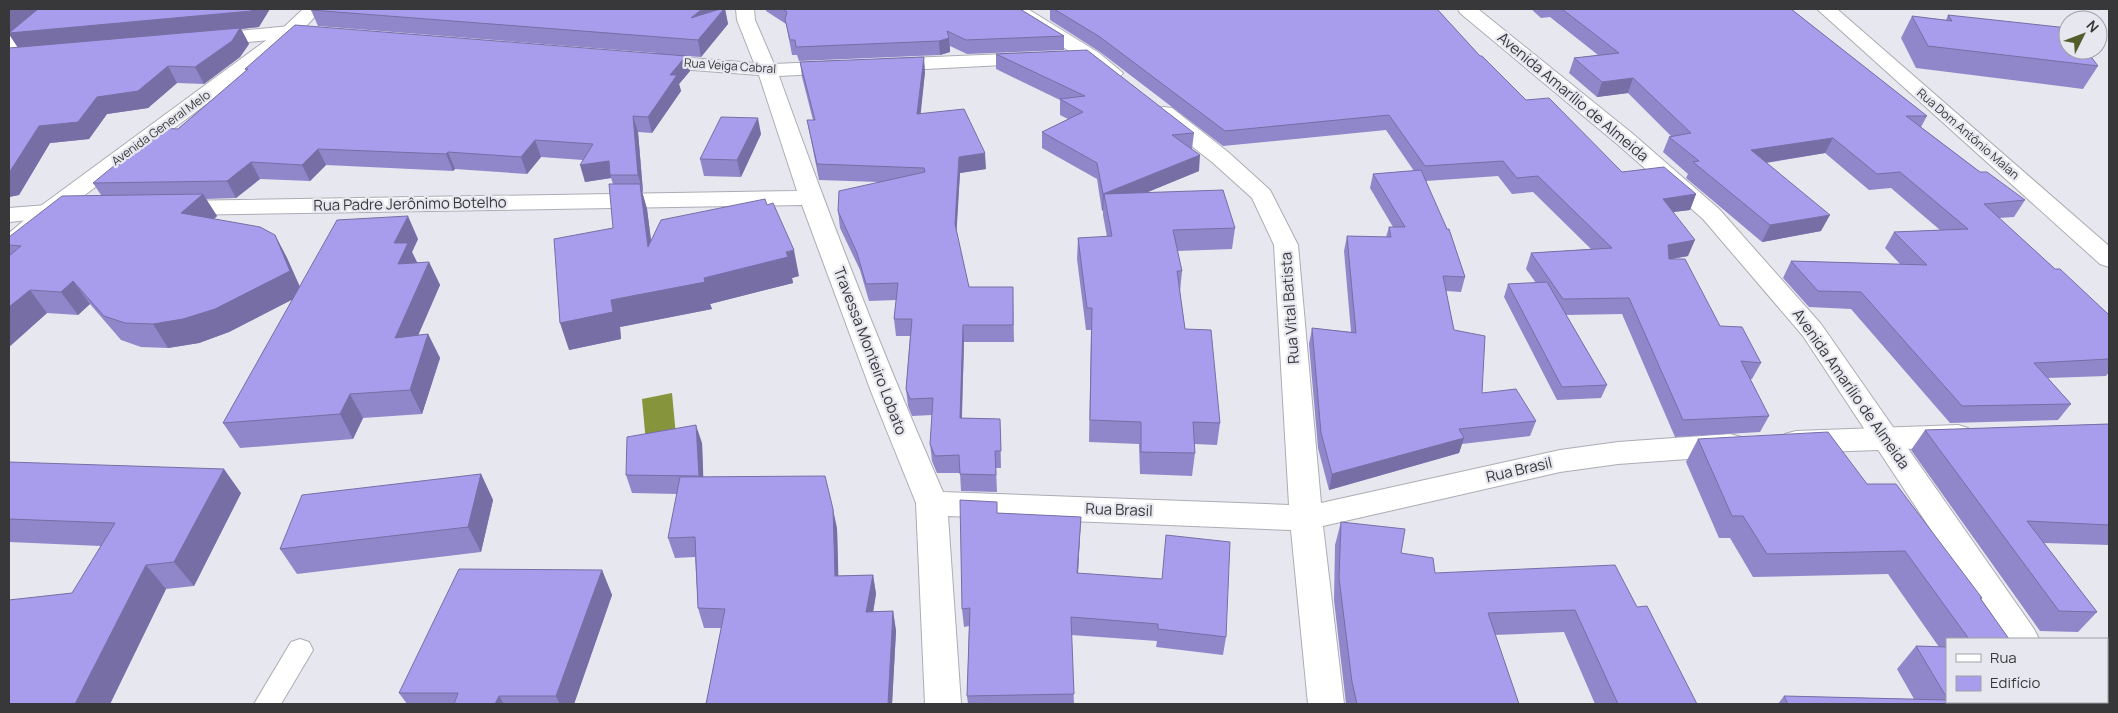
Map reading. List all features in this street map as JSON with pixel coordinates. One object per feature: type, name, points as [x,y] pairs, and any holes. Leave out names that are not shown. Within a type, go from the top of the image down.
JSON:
[{"type":"street","points":[[9,45],[56,9]]},
{"type":"street","name":"Avenida General Melo","points":[[9,245],[50,210],[290,32],[312,9]]},
{"type":"street","name":"Travessa Monteiro Lobato","points":[[746,9],[746,20],[767,70],[811,198],[886,394],[932,503],[943,704]]},
{"type":"street","name":"Avenida Amarílio de Almeida","points":[[1466,9],[1625,139],[1711,214],[1812,330],[2021,638]]},
{"type":"street","name":"Rua Dom Antônio Malan","points":[[1826,9],[2109,259]]},
{"type":"street","name":"Rua Vital Batista","points":[[1032,13],[1092,57],[1220,157],[1262,195],[1286,245],[1306,518],[1326,704]]},
{"type":"street","points":[[193,41],[290,32],[330,35]]},
{"type":"street","points":[[9,58],[28,56]]},
{"type":"street","name":"Rua Veiga Cabral","points":[[638,60],[767,70],[1092,57]]},
{"type":"street","name":"Rua Padre Jerônimo Botelho","points":[[149,208],[811,198]]},
{"type":"street","points":[[9,215],[50,210],[90,209]]},
{"type":"street","name":"Rua Brasil","points":[[932,503],[1306,518],[1560,461],[1618,453],[1763,444],[1983,435]]},
{"type":"lane","points":[[267,704],[300,650]]},
{"type":"shaded area","points":[[672,393],[676,436],[646,443],[642,399]]},
{"type":"building","points":[[38,9],[252,9],[251,11],[9,33]]},
{"type":"building","points":[[702,9],[691,18],[724,9],[698,40],[311,10]]},
{"type":"building","points":[[782,9],[1020,9],[1064,36],[966,40],[947,31],[949,38],[939,41],[796,47],[795,40],[790,40],[785,19],[787,12]]},
{"type":"building","points":[[1054,9],[1437,9],[1480,56],[1526,100],[1549,98],[1622,172],[1664,167],[1696,194],[1663,199],[1695,240],[1668,245],[1669,259],[1685,259],[1720,326],[1742,327],[1761,363],[1741,361],[1769,416],[1683,420],[1629,298],[1563,299],[1531,253],[1612,248],[1538,176],[1517,178],[1503,161],[1425,166],[1389,115],[1225,131],[1100,37]]},
{"type":"building","points":[[1562,9],[1791,9],[1927,116],[1906,116],[1980,172],[1987,172],[2025,200],[1984,204],[2055,269],[2060,269],[2109,314],[2109,359],[2034,363],[2071,404],[1962,406],[1861,292],[1818,291],[1791,261],[1927,265],[1894,232],[1968,229],[1900,172],[1877,174],[1833,138],[1751,150],[1830,215],[1770,225],[1693,162],[1699,161],[1669,137],[1691,133],[1633,78],[1602,82],[1574,58],[1619,53]]},
{"type":"building","points":[[1948,15],[2058,27],[2058,60],[2094,60],[2098,66],[1928,46],[1912,16],[1952,21]]},
{"type":"building","points":[[295,25],[686,56],[670,75],[677,75],[648,117],[633,116],[638,175],[610,175],[609,161],[580,165],[593,144],[535,140],[521,157],[448,152],[446,154],[318,149],[302,165],[251,162],[227,181],[93,183],[160,128],[178,129],[248,69],[245,69]]},
{"type":"building","points":[[240,28],[232,41],[195,67],[168,66],[138,91],[97,97],[78,122],[39,126],[9,173],[9,48]]},
{"type":"building","points":[[1087,50],[1194,133],[1172,135],[1200,155],[1103,194],[1097,163],[1042,132],[1083,112],[1060,99],[1085,96],[996,54]]},
{"type":"building","points":[[924,57],[917,114],[964,109],[985,153],[959,157],[955,224],[969,287],[1013,287],[1013,325],[963,325],[960,418],[1000,419],[1001,451],[995,451],[996,475],[960,474],[959,455],[935,456],[930,444],[933,398],[910,399],[906,389],[912,319],[894,319],[898,283],[866,284],[857,253],[838,211],[839,191],[925,172],[924,168],[817,164],[807,120],[815,120],[800,62]]},
{"type":"building","points":[[721,117],[758,118],[737,160],[700,159]]},
{"type":"building","points":[[1421,170],[1447,229],[1449,229],[1465,277],[1443,276],[1454,330],[1485,336],[1482,393],[1516,389],[1536,421],[1459,429],[1464,438],[1332,474],[1321,433],[1312,328],[1356,333],[1347,236],[1391,237],[1389,227],[1405,227],[1373,174]]},
{"type":"building","points":[[609,184],[640,184],[648,247],[661,220],[765,199],[767,205],[773,203],[794,250],[786,252],[788,257],[704,278],[705,282],[611,300],[613,312],[560,323],[554,239],[613,228]]},
{"type":"building","points":[[1223,190],[1235,228],[1173,230],[1182,271],[1177,271],[1185,329],[1211,330],[1220,423],[1193,422],[1195,453],[1141,452],[1141,422],[1090,420],[1092,308],[1087,308],[1078,238],[1112,236],[1104,194]]},
{"type":"building","points":[[203,194],[181,213],[260,227],[275,235],[290,271],[215,309],[183,319],[153,324],[125,323],[104,316],[73,281],[61,292],[30,290],[9,307],[9,256],[21,246],[9,245],[9,237],[62,196]]},
{"type":"building","points":[[408,216],[394,243],[408,243],[398,264],[429,262],[395,338],[428,334],[410,390],[350,394],[340,414],[223,423],[337,220]]},
{"type":"building","points":[[1547,282],[1607,385],[1562,387],[1508,284]]},
{"type":"building","points":[[2109,424],[2109,525],[2027,521],[2097,612],[2059,611],[1925,430]]},
{"type":"building","points":[[696,425],[699,476],[626,475],[627,437]]},
{"type":"building","points":[[1828,432],[1867,484],[1896,484],[1982,598],[1980,598],[2008,638],[1968,638],[1905,551],[1767,554],[1743,516],[1732,516],[1698,439]]},
{"type":"building","points":[[9,462],[224,469],[174,562],[146,565],[75,704],[9,704],[9,600],[72,593],[115,523],[9,519]]},
{"type":"building","points":[[481,474],[468,527],[280,549],[302,495]]},
{"type":"building","points":[[825,476],[833,509],[835,576],[873,575],[866,612],[893,611],[888,704],[706,704],[725,609],[698,608],[695,537],[668,538],[680,477]]},
{"type":"building","points":[[960,500],[997,502],[997,513],[1081,517],[1077,573],[1162,579],[1166,535],[1230,542],[1226,637],[1158,629],[1158,624],[1071,617],[1074,694],[967,696],[970,608],[962,609]]},
{"type":"building","points":[[1341,522],[1405,529],[1401,553],[1433,558],[1435,573],[1615,565],[1637,607],[1647,606],[1697,704],[1618,704],[1575,610],[1488,613],[1519,704],[1357,704],[1352,682],[1339,578]]},
{"type":"building","points":[[459,569],[602,570],[556,696],[499,696],[495,704],[454,704],[458,693],[399,693]]},
{"type":"building","points":[[1916,646],[1946,647],[1946,696]]},
{"type":"building","points":[[1784,696],[1946,700],[1946,703],[2054,704],[1788,704]]}]
